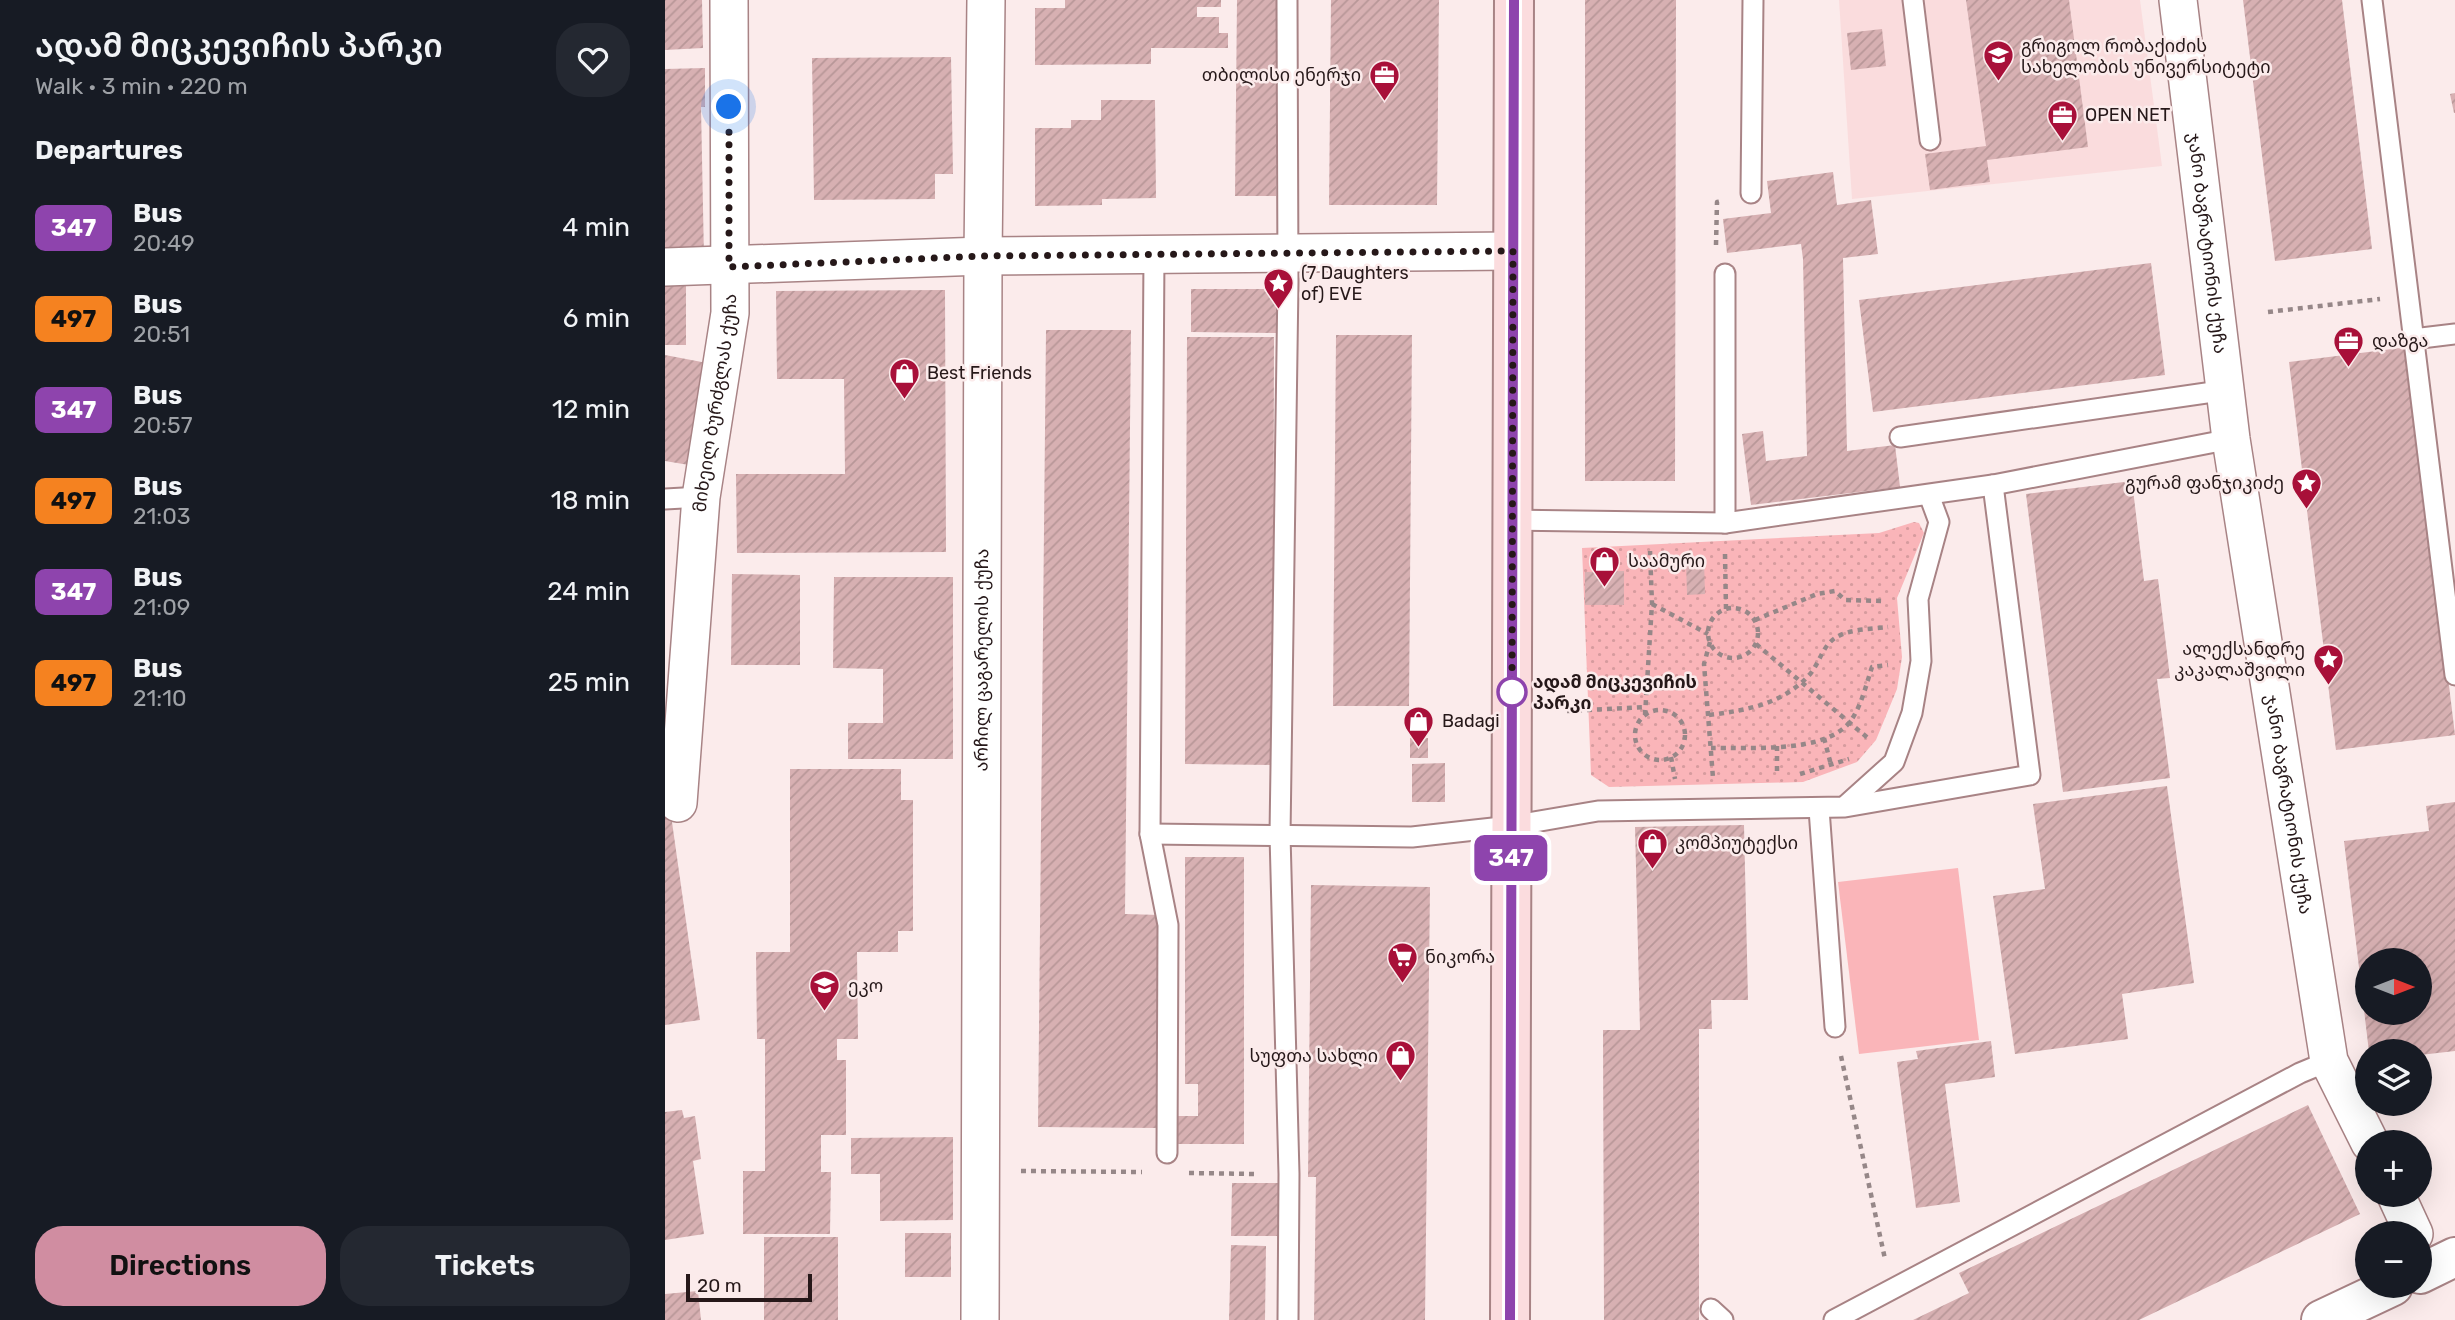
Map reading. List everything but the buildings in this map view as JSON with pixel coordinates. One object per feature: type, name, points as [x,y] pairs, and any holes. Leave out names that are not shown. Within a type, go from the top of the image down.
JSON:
[{"type":"main road","points":[[1510,1320],[1514,0]]},
{"type":"street","name":"მიხეილ ბურძგლას ქუჩა","points":[[678,803],[683,498],[730,313],[729,0]]},
{"type":"street","name":"არჩილ ცაგარელის ქუჩა","points":[[980,1320],[986,0]]},
{"type":"street","name":"ჯანო ბაგრატიონის ქუჩა","points":[[2178,0],[2231,439],[2329,1061],[2364,1130]]},
{"type":"street","points":[[665,267],[729,267],[983,256],[1513,251]]},
{"type":"street","points":[[2321,1320],[2368,1298]]},
{"type":"lane","points":[[1287,0],[1287,254],[1280,835],[1289,1174],[1289,1320]]},
{"type":"lane","points":[[1751,194],[1753,0]]},
{"type":"lane","points":[[1913,0],[1930,140]]},
{"type":"lane","points":[[2371,0],[2455,675]]},
{"type":"lane","points":[[1154,255],[1150,834],[1168,925],[1167,1153]]},
{"type":"lane","points":[[1725,274],[1725,523]]},
{"type":"lane","points":[[2413,339],[2455,334]]},
{"type":"lane","points":[[1900,438],[2227,390]]},
{"type":"lane","points":[[1512,520],[1725,523],[1993,485],[2231,439]]},
{"type":"lane","points":[[1150,834],[1412,837],[1511,826],[1598,811],[1845,807],[2030,775],[1993,485]]},
{"type":"lane","points":[[1845,807],[1894,762],[1912,713],[1921,662],[1918,599],[1939,522],[1929,495]]},
{"type":"lane","points":[[1819,809],[1835,1027]]},
{"type":"lane","points":[[1834,1320],[2300,1073],[2329,1061]]},
{"type":"path","points":[[1725,274],[1716,262],[1717,202],[1751,194]]},
{"type":"path","points":[[2268,312],[2408,296]]},
{"type":"path","points":[[1645,715],[1660,710],[1668,711],[1681,722],[1685,738],[1678,752],[1663,760],[1654,760],[1640,751],[1636,744],[1636,728],[1645,715],[1652,604],[1649,523]]},
{"type":"path","points":[[1725,523],[1726,609]]},
{"type":"path","points":[[1755,620],[1817,594],[1835,591],[1845,600],[1860,602],[1918,599]]},
{"type":"path","points":[[1652,604],[1709,634]]},
{"type":"path","points":[[1710,642],[1720,655],[1737,658],[1756,644],[1758,636],[1755,620],[1742,609],[1726,609],[1713,618],[1709,626],[1710,642],[1704,664],[1713,778],[1726,778]]},
{"type":"path","points":[[1709,715],[1743,711],[1785,697],[1813,670],[1826,645],[1838,636],[1892,626]]},
{"type":"path","points":[[1756,644],[1803,681],[1868,739]]},
{"type":"path","points":[[1711,748],[1801,745],[1837,734],[1850,722],[1872,667],[1895,664]]},
{"type":"path","points":[[1567,711],[1645,707]]},
{"type":"path","points":[[1861,748],[1874,726]]},
{"type":"path","points":[[1824,738],[1831,765]]},
{"type":"path","points":[[1777,746],[1777,775]]},
{"type":"path","points":[[1764,776],[1802,774],[1853,758]]},
{"type":"path","points":[[1835,1027],[1892,1288]]},
{"type":"shaded area","name":"გრიგოლ რობაქიძის სახელობის უნივერსიტეტი","points":[[1839,0],[2140,0],[2162,166],[1852,199]]},
{"type":"shaded area","points":[[1914,522],[1919,523],[1924,533],[1897,598],[1902,657],[1897,689],[1876,740],[1857,762],[1803,782],[1609,787],[1591,775],[1582,548],[1879,533]]},
{"type":"shaded area","points":[[1958,868],[1979,1040],[1859,1054],[1838,882]]},
{"type":"bus line","name":"347","points":[[1510,1320],[1514,0]]},
{"type":"place","name":"გრიგოლ რობაქიძის სახელობის უნივერსიტეტი","points":[[1998,83]]},
{"type":"place","name":"თბილისი ენერჯი","points":[[1384,102]]},
{"type":"place","name":"OPEN NET","points":[[2062,142]]},
{"type":"place","name":"(7 Daughters of) EVE","points":[[1278,310]]},
{"type":"place","name":"დაზგა","points":[[2349,368]]},
{"type":"place","name":"Best Friends","points":[[904,400]]},
{"type":"place","name":"გურამ ფანჯიკიძე","points":[[2307,510]]},
{"type":"place","name":"საამური","points":[[1605,588]]},
{"type":"place","name":"ალექსანდრე კაკალაშვილი","points":[[2328,686]]},
{"type":"place","name":"ადამ მიცკევიჩის პარკი","points":[[1512,692]]},
{"type":"place","name":"Badagi","points":[[1419,748]]},
{"type":"place","name":"კომპიუტექსი","points":[[1652,870]]},
{"type":"place","name":"ნიკორა","points":[[1402,984]]},
{"type":"place","name":"ეკო","points":[[825,1013]]},
{"type":"place","name":"სუფთა სახლი","points":[[1401,1083]]},
{"type":"route","points":[[729,107],[729,267],[983,256],[1513,251],[1512,696],[1512,692]]}]
